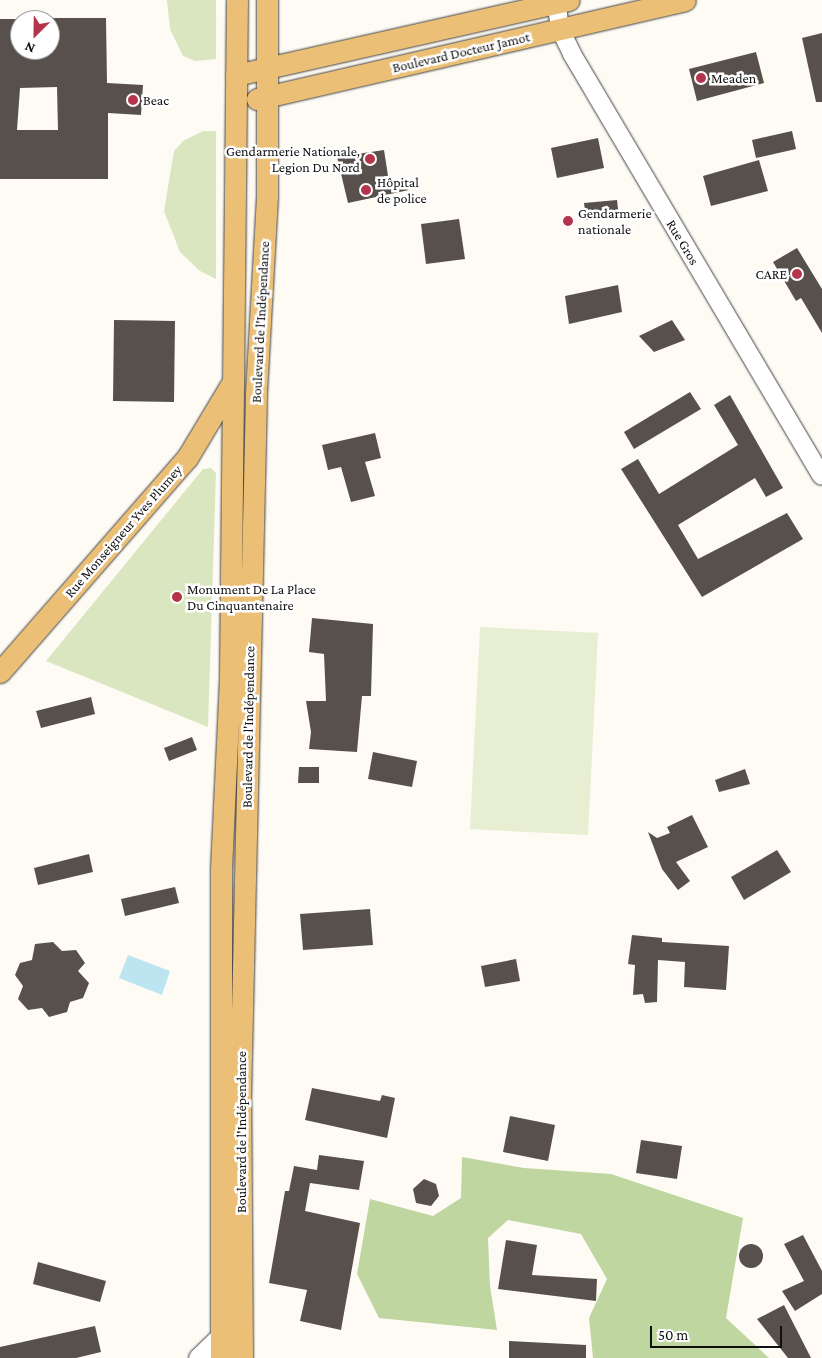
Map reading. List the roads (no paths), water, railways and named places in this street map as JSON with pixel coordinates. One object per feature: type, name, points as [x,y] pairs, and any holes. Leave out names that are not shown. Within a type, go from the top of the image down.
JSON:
[{"type":"main road","name":"Boulevard de l'Indépendance","points":[[220,1358],[221,869],[230,677],[237,0]]},
{"type":"main road","name":"Boulevard de l'Indépendance","points":[[242,1358],[240,1100],[256,393],[261,314],[269,96],[267,0]]},
{"type":"main road","name":"Boulevard Docteur Jamot","points":[[237,104],[685,0]]},
{"type":"main road","name":"Boulevard Docteur Jamot","points":[[236,75],[560,1]]},
{"type":"main road","points":[[233,381],[261,314]]},
{"type":"main road","name":"Rue Monseigneur Yves Plumey","points":[[0,672],[186,458],[233,381]]},
{"type":"street","name":"Rue Gros","points":[[560,1],[560,29],[822,476]]},
{"type":"street","points":[[198,1358],[220,1337]]},
{"type":"water","points":[[128,955],[170,971],[162,995],[119,978]]},
{"type":"place","name":"Meaden","points":[[701,78]]},
{"type":"place","name":"Beac","points":[[133,100]]},
{"type":"place","name":"Gendarmerie Nationale, Legion Du Nord","points":[[370,159]]},
{"type":"place","name":"Hôpital de police","points":[[366,190]]},
{"type":"place","name":"Gendarmerie nationale","points":[[568,221]]},
{"type":"place","name":"CARE","points":[[797,274]]},
{"type":"place","name":"Monument De La Place Du Cinquantenaire","points":[[177,597]]}]
